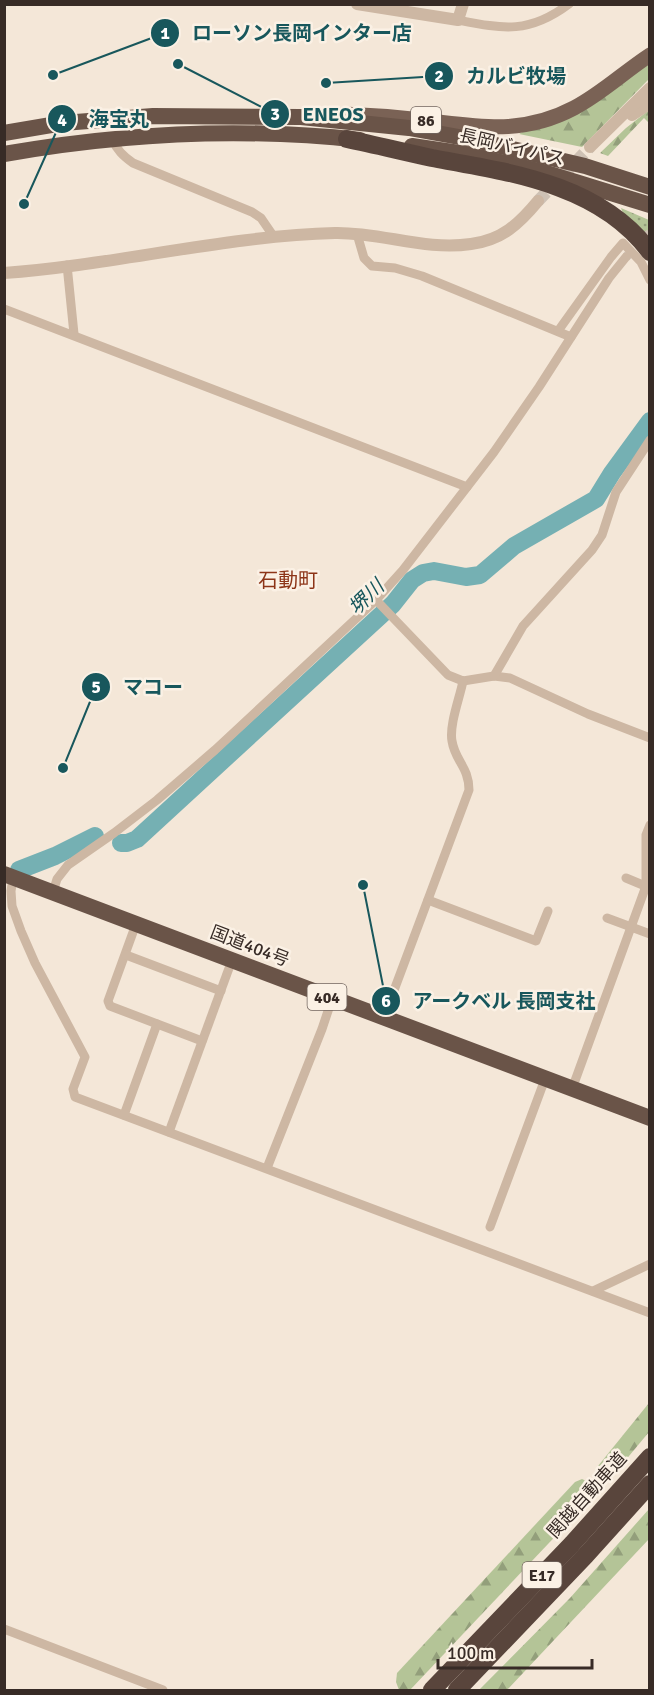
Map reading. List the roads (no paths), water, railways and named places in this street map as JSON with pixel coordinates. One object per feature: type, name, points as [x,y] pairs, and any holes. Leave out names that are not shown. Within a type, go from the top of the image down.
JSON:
[{"type":"highway","name":"長岡バイパス","points":[[4,133],[105,119],[182,115],[301,117],[410,129],[527,152],[585,166],[650,187]]},
{"type":"highway","name":"長岡バイパス","points":[[4,154],[112,139],[201,132],[298,134],[410,145],[476,157],[543,172],[650,205]]},
{"type":"highway","points":[[348,139],[520,176],[561,188],[608,213],[638,238],[650,252]]},
{"type":"highway","name":"国道404号","points":[[9,876],[650,1118]]},
{"type":"highway","name":"関越自動車道","points":[[432,1690],[572,1544],[650,1457]]},
{"type":"highway","name":"E17","points":[[457,1690],[586,1555],[650,1484]]},
{"type":"main road","name":"86","points":[[182,115],[230,109],[268,110],[366,115],[478,127],[514,127],[543,121],[576,108],[650,55]]},
{"type":"street","points":[[357,4],[497,26],[540,23],[569,4]]},
{"type":"street","points":[[458,20],[463,4]]},
{"type":"street","points":[[590,147],[650,88]]},
{"type":"street","points":[[603,133],[650,103]]},
{"type":"street","points":[[112,139],[115,147],[133,163],[252,213],[261,218],[274,237]]},
{"type":"street","points":[[4,273],[274,237],[357,234],[421,244],[473,244],[489,240],[512,228],[538,201]]},
{"type":"street","points":[[357,234],[364,258],[372,266],[395,268],[422,276],[571,337]]},
{"type":"street","points":[[558,331],[623,243],[641,262],[650,280]]},
{"type":"street","points":[[53,892],[57,879],[68,865],[157,800],[379,603],[539,387],[609,278],[626,257]]},
{"type":"street","points":[[67,266],[74,334]]},
{"type":"street","points":[[4,309],[467,487]]},
{"type":"street","points":[[494,676],[523,626],[592,550],[602,535],[616,492],[633,462],[650,440]]},
{"type":"street","points":[[379,603],[448,675],[463,681],[494,676],[510,678],[588,714],[650,738]]},
{"type":"street","points":[[384,1017],[469,790],[466,770],[454,751],[451,740],[463,681]]},
{"type":"street","points":[[572,1089],[630,928],[648,887],[646,835],[650,825]]},
{"type":"street","points":[[9,876],[12,906],[34,963],[85,1057],[73,1089],[75,1097],[650,1313]]},
{"type":"street","points":[[626,878],[648,887]]},
{"type":"street","points":[[428,900],[536,941],[548,911]]},
{"type":"street","points":[[608,918],[650,934]]},
{"type":"street","points":[[136,924],[108,1001],[110,1006],[202,1041]]},
{"type":"street","points":[[126,955],[221,991]]},
{"type":"street","points":[[169,1132],[232,960]]},
{"type":"street","points":[[267,1168],[332,999]]},
{"type":"street","points":[[124,1115],[157,1024]]},
{"type":"street","points":[[490,1227],[545,1079]]},
{"type":"street","points":[[593,1291],[650,1264]]},
{"type":"street","points":[[4,1629],[163,1690]]},
{"type":"waterway","name":"堺川","points":[[121,843],[137,839],[393,604],[412,580],[423,573],[434,571],[466,577],[480,575],[514,546],[596,499],[650,421]]},
{"type":"waterway","name":"堺川","points":[[19,870],[55,856],[95,836]]},
{"type":"tunnel","points":[[538,201],[590,147]]},
{"type":"tunnel","points":[[626,257],[650,233]]},
{"type":"place","name":"ENEOS","points":[[178,64]]},
{"type":"place","name":"ローソン長岡インター店","points":[[53,75]]},
{"type":"place","name":"カルビ牧場","points":[[326,83]]},
{"type":"place","name":"海宝丸","points":[[24,204]]},
{"type":"place","name":"マコー","points":[[63,768]]},
{"type":"place","name":"アークベル 長岡支社","points":[[363,885]]},
{"type":"district","name":"石動町","points":[[288,580]]}]
